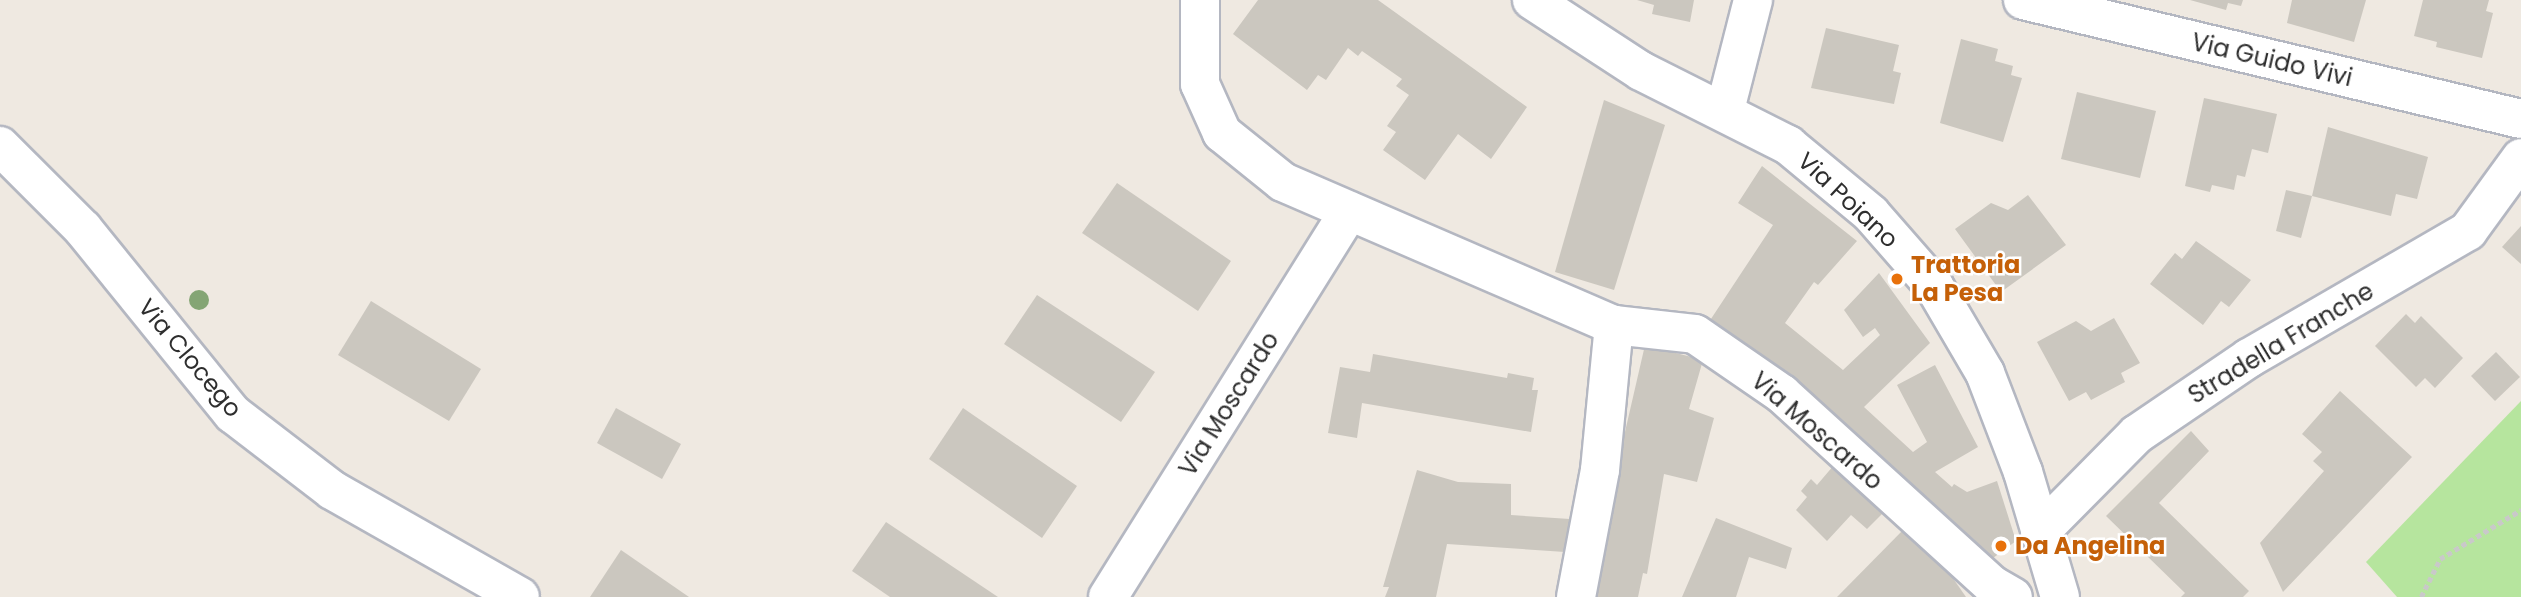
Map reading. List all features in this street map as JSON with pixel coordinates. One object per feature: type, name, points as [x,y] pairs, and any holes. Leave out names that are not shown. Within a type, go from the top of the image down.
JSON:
[{"type":"street","name":"Via Moscardo","points":[[1200,0],[1200,84],[1222,133],[1283,182],[1614,325],[1695,334],[1771,386],[2002,591]]},
{"type":"street","name":"Via Poiano","points":[[1532,0],[1641,71],[1725,110],[1788,145],[1871,214],[1934,286],[1984,373],[2060,597]]},
{"type":"street","points":[[1725,110],[1753,0]]},
{"type":"street","name":"Via Guido Vivi","points":[[2023,0],[2521,119]]},
{"type":"street","name":"Via Clocego","points":[[0,146],[83,229],[233,414],[332,490],[520,597]]},
{"type":"street","name":"Stradella Franche","points":[[2040,532],[2137,434],[2249,358],[2468,231],[2521,158]]},
{"type":"street","name":"Via Moscardo","points":[[1108,597],[1349,211]]},
{"type":"street","points":[[1576,597],[1600,470],[1614,325]]},
{"type":"path","points":[[2421,597],[2440,559],[2521,510]]},
{"type":"green space","points":[[2521,401],[2521,597],[2397,597],[2366,562]]},
{"type":"building","points":[[1258,0],[1378,0],[1527,107],[1491,159],[1458,134],[1425,180],[1383,150],[1396,132],[1387,126],[1409,95],[1396,86],[1402,79],[1362,51],[1358,56],[1348,48],[1326,80],[1318,75],[1307,90],[1233,34]]},
{"type":"building","points":[[1637,0],[1694,0],[1690,22],[1652,14],[1654,5]]},
{"type":"building","points":[[2190,0],[2243,0],[2241,6],[2228,3],[2226,10]]},
{"type":"building","points":[[2292,0],[2366,0],[2354,42],[2287,23]]},
{"type":"building","points":[[2423,0],[2489,0],[2486,11],[2493,13],[2482,58],[2436,47],[2437,42],[2414,36]]},
{"type":"building","points":[[1826,28],[1899,45],[1893,71],[1901,73],[1894,104],[1811,88]]},
{"type":"building","points":[[1961,39],[1998,49],[1995,61],[2013,66],[2011,75],[2022,78],[2003,142],[1940,123]]},
{"type":"building","points":[[2077,92],[2156,111],[2140,178],[2061,159]]},
{"type":"building","points":[[2204,98],[2277,114],[2268,153],[2252,149],[2245,177],[2237,175],[2234,190],[2212,185],[2210,192],[2185,186]]},
{"type":"building","points":[[1604,100],[1665,125],[1614,290],[1555,272]]},
{"type":"building","points":[[2328,127],[2428,157],[2417,199],[2396,194],[2391,216],[2312,196]]},
{"type":"building","points":[[1762,166],[1857,241],[1818,285],[1814,282],[1785,323],[1843,370],[1880,335],[1875,328],[1863,337],[1844,310],[1879,273],[1930,343],[1864,407],[1913,452],[1927,442],[1897,385],[1935,365],[1978,447],[1935,472],[1952,487],[1954,484],[1967,492],[1997,481],[2016,541],[1985,564],[1791,374],[1782,385],[1703,331],[1773,225],[1738,203]]},
{"type":"building","points":[[1117,183],[1231,261],[1198,311],[1082,233]]},
{"type":"building","points":[[2286,190],[2312,196],[2301,238],[2276,231]]},
{"type":"building","points":[[2028,195],[2066,245],[2001,292],[1955,229],[1991,203],[2008,210]]},
{"type":"building","points":[[2521,226],[2521,264],[2502,247]]},
{"type":"building","points":[[2196,241],[2251,280],[2229,307],[2221,301],[2203,325],[2150,284],[2175,253],[2182,259]]},
{"type":"building","points":[[1037,295],[1155,372],[1121,422],[1004,344]]},
{"type":"building","points":[[371,301],[481,369],[449,421],[338,355]]},
{"type":"building","points":[[2406,314],[2415,323],[2421,316],[2463,358],[2435,388],[2425,378],[2416,387],[2375,346]]},
{"type":"building","points":[[2114,318],[2140,363],[2121,373],[2125,382],[2091,400],[2086,392],[2069,401],[2037,342],[2076,321],[2091,331]]},
{"type":"building","points":[[1645,345],[1703,360],[1689,409],[1714,418],[1697,482],[1664,474],[1647,574],[1643,573],[1638,597],[1587,597]]},
{"type":"building","points":[[2496,352],[2520,377],[2495,401],[2471,376]]},
{"type":"building","points":[[1373,354],[1507,378],[1508,373],[1534,378],[1532,390],[1538,390],[1531,432],[1362,403],[1357,438],[1328,433],[1340,367],[1370,372]]},
{"type":"building","points":[[2340,391],[2412,457],[2283,592],[2260,543],[2324,471],[2313,461],[2322,452],[2302,434]]},
{"type":"building","points":[[616,408],[681,444],[662,479],[597,443]]},
{"type":"building","points":[[963,408],[1077,486],[1042,538],[929,459]]},
{"type":"building","points":[[2191,431],[2209,451],[2159,503],[2249,591],[2243,597],[2181,597],[2185,593],[2106,516]]},
{"type":"building","points":[[1834,465],[1885,511],[1867,529],[1851,515],[1827,541],[1796,510],[1807,497],[1801,491],[1811,479],[1817,485]]},
{"type":"building","points":[[1417,470],[1458,482],[1511,484],[1511,515],[1570,519],[1565,552],[1447,544],[1436,597],[1385,597],[1389,587],[1383,587]]},
{"type":"building","points":[[1716,518],[1792,548],[1786,569],[1749,557],[1736,597],[1682,597]]},
{"type":"building","points":[[886,522],[998,597],[890,597],[852,571]]},
{"type":"building","points":[[1905,528],[1950,574],[1966,597],[1837,597]]},
{"type":"building","points":[[621,550],[689,597],[590,597]]},
{"type":"place","name":"Trattoria La Pesa","points":[[1897,279]]},
{"type":"place","name":"Da Angelina","points":[[2001,546]]}]
